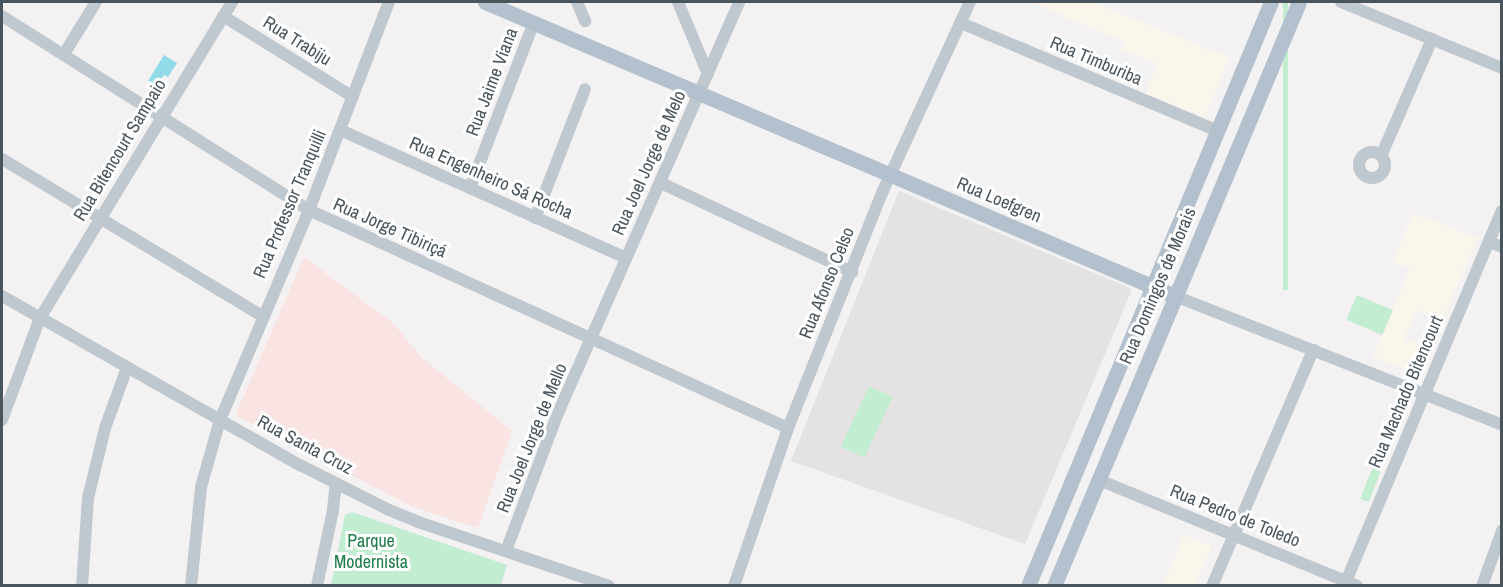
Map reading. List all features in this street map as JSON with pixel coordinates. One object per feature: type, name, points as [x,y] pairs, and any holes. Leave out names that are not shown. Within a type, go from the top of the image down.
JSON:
[{"type":"main road","name":"Rua Loefgren","points":[[485,2],[1175,296]]},
{"type":"main road","name":"Rua Domingos de Morais","points":[[1028,585],[1271,2]]},
{"type":"main road","name":"Rua Domingos de Morais","points":[[1054,585],[1299,2]]},
{"type":"street","points":[[64,54],[96,2]]},
{"type":"street","name":"Rua Bitencourt Sampaio","points":[[2,414],[39,318],[232,2]]},
{"type":"street","name":"Rua Professor Tranquilli","points":[[191,585],[201,487],[220,420],[262,316],[309,210],[390,2]]},
{"type":"street","points":[[577,2],[585,21]]},
{"type":"street","points":[[678,2],[708,74]]},
{"type":"street","name":"Rua Joel Jorge de Melo","points":[[591,339],[739,2]]},
{"type":"street","name":"Rua Afonso Celso","points":[[734,585],[788,428],[890,175],[970,2]]},
{"type":"street","points":[[1341,2],[1502,68]]},
{"type":"street","name":"Rua Jorge Tibiriçá","points":[[2,16],[309,210],[788,428]]},
{"type":"street","name":"Rua Trabiju","points":[[223,16],[353,97]]},
{"type":"street","name":"Rua Timburiba","points":[[961,23],[1218,131]]},
{"type":"street","name":"Rua Jaime Viana","points":[[470,188],[539,24]]},
{"type":"street","points":[[1381,156],[1432,39]]},
{"type":"street","points":[[536,218],[585,89]]},
{"type":"street","name":"Rua Engenheiro Sá Rocha","points":[[340,130],[626,258]]},
{"type":"street","points":[[2,159],[262,316]]},
{"type":"street","points":[[661,183],[852,272]]},
{"type":"street","name":"Rua Machado Bitencourt","points":[[1349,584],[1502,211]]},
{"type":"street","points":[[1489,242],[1502,247]]},
{"type":"street","name":"Rua Santa Cruz","points":[[2,296],[220,420],[342,486],[418,522],[609,585]]},
{"type":"street","name":"Rua Loefgren","points":[[1175,296],[1502,425]]},
{"type":"street","name":"Rua Joel Jorge de Mello","points":[[506,551],[558,413],[591,339]]},
{"type":"street","points":[[1212,585],[1313,350]]},
{"type":"street","points":[[82,585],[88,498],[105,428],[127,368]]},
{"type":"street","name":"Rua Pedro de Toledo","points":[[1099,480],[1349,584]]},
{"type":"street","points":[[317,585],[333,510],[342,486]]},
{"type":"street","points":[[1482,585],[1502,531]]},
{"type":"shaded area","points":[[1031,2],[1093,2],[1229,58],[1205,117],[1145,94],[1157,64],[1122,49],[1125,42]]},
{"type":"shaded area","points":[[899,191],[1130,288],[1131,292],[1025,544],[791,461]]},
{"type":"shaded area","points":[[1413,213],[1477,238],[1442,321],[1416,310],[1404,339],[1430,350],[1422,370],[1415,373],[1373,357],[1410,268],[1393,261]]},
{"type":"shaded area","points":[[304,257],[394,324],[421,357],[512,431],[479,525],[474,527],[411,506],[237,416],[237,411]]},
{"type":"shaded area","points":[[1184,535],[1209,545],[1211,549],[1195,585],[1163,585]]},
{"type":"green space","points":[[1283,2],[1288,2],[1288,290],[1283,290]]},
{"type":"green space","points":[[1357,295],[1393,310],[1382,335],[1346,320]]},
{"type":"green space","points":[[869,386],[893,397],[864,458],[841,447]]},
{"type":"green space","points":[[1383,440],[1391,443],[1369,502],[1360,499]]},
{"type":"green space","name":"Parque Modernista","points":[[352,512],[507,565],[501,585],[331,585],[345,515]]},
{"type":"water","points":[[164,55],[177,63],[168,77],[164,75],[157,86],[148,81]]}]
